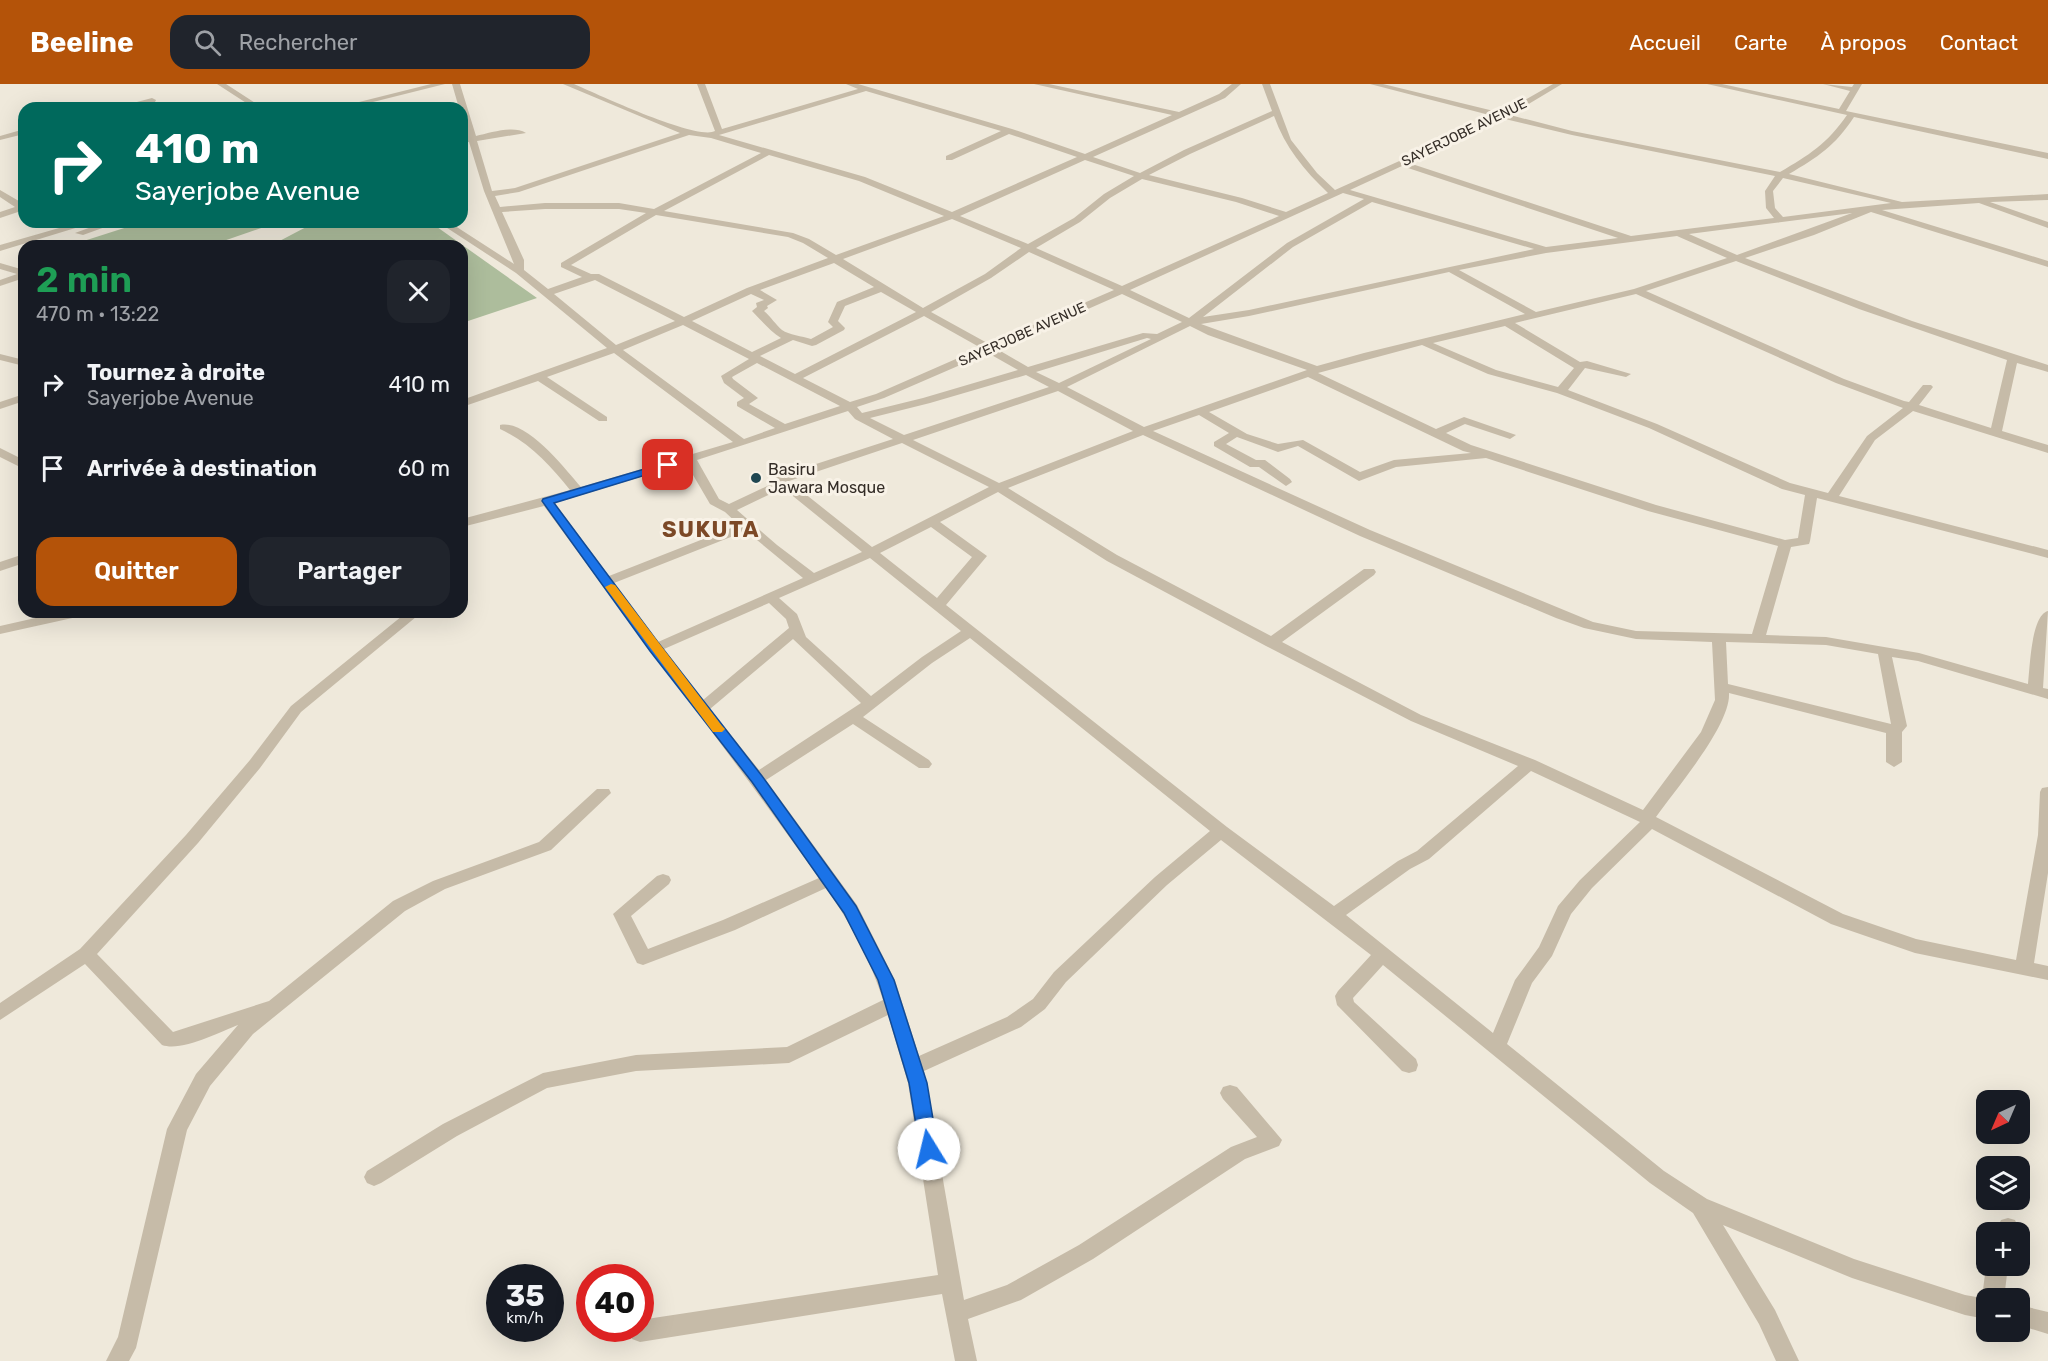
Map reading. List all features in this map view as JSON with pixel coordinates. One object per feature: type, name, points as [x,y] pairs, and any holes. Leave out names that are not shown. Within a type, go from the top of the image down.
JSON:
[{"type":"street","points":[[221,84],[250,102]]},
{"type":"street","points":[[364,102],[441,84]]},
{"type":"street","points":[[456,84],[462,102]]},
{"type":"street","points":[[567,84],[690,132],[715,134],[862,179],[1122,290],[1189,322],[1313,371],[1467,448],[1652,508],[1785,544],[1804,541],[1812,492]]},
{"type":"street","points":[[701,84],[715,134]]},
{"type":"street","points":[[850,84],[1009,131],[1141,176],[1239,200],[1286,215]]},
{"type":"street","points":[[715,134],[884,84]]},
{"type":"street","points":[[1038,84],[1177,114]]},
{"type":"street","points":[[468,402],[615,349],[751,290],[952,216],[1086,158],[1177,114],[1222,96],[1237,84]]},
{"type":"street","points":[[1266,84],[1287,140],[1298,156],[1337,192],[1546,250]]},
{"type":"street","points":[[1374,84],[1584,135],[1781,175],[1904,204]]},
{"type":"street","name":"SAYERJOBE AVENUE","points":[[468,522],[578,492],[785,429],[855,412],[1505,115],[1558,84]]},
{"type":"street","points":[[1712,84],[2045,154]]},
{"type":"street","points":[[1827,84],[1856,87],[1842,111]]},
{"type":"street","points":[[144,102],[152,100]]},
{"type":"street","points":[[795,378],[924,312],[988,276],[1077,220],[1107,196],[1141,176],[1187,152],[1276,112]]},
{"type":"street","points":[[1780,219],[1771,208],[1769,191],[1781,175],[1819,153],[1837,136],[1852,114]]},
{"type":"street","points":[[468,120],[490,194],[519,260],[519,271]]},
{"type":"street","points":[[950,158],[1009,131]]},
{"type":"street","points":[[490,194],[516,190],[654,146],[690,132]]},
{"type":"street","points":[[468,140],[522,133]]},
{"type":"street","points":[[0,138],[18,134]]},
{"type":"street","points":[[591,278],[564,265],[768,152]]},
{"type":"street","points":[[1401,163],[1633,240]]},
{"type":"street","points":[[0,193],[18,204]]},
{"type":"street","points":[[1189,322],[1249,313],[1546,250],[1904,204],[2048,197]]},
{"type":"street","points":[[1369,200],[1290,245],[1189,322],[1158,337],[1154,342],[1057,388],[904,441],[839,459],[780,480],[1221,831],[1334,915],[1657,1177],[1700,1206],[1852,1268],[1976,1307]]},
{"type":"street","points":[[1974,200],[2048,225]]},
{"type":"street","points":[[497,210],[545,206],[603,206],[658,212],[790,235],[806,241],[1057,388],[1143,431],[1365,533],[1589,625],[1636,635],[1826,641],[1919,657],[2042,692],[2042,634],[2048,615]]},
{"type":"street","points":[[0,215],[18,209]]},
{"type":"street","points":[[655,648],[872,552],[998,487],[1143,431],[1313,371],[1637,291],[1737,259],[1871,209],[2048,264]]},
{"type":"street","points":[[32,240],[71,228]]},
{"type":"street","points":[[56,240],[95,228]]},
{"type":"street","points":[[452,228],[519,271],[615,349],[742,443]]},
{"type":"street","points":[[1680,234],[1737,259],[2048,369]]},
{"type":"street","points":[[0,250],[18,244]]},
{"type":"street","points":[[0,250],[18,247]]},
{"type":"street","points":[[0,266],[18,272]]},
{"type":"street","points":[[1450,269],[1533,315]]},
{"type":"street","points":[[0,283],[18,276]]},
{"type":"street","points":[[547,293],[596,276],[795,378],[904,441],[998,487],[1112,558],[1271,643],[1416,718],[1530,765],[1648,820],[1837,919],[1915,946],[2048,973]]},
{"type":"street","points":[[785,429],[741,405],[752,398],[728,381],[726,376],[754,357],[793,336],[812,343],[840,328],[833,322],[841,304],[884,287]]},
{"type":"street","points":[[751,290],[772,300],[760,305],[763,308],[757,311],[771,322],[775,330],[789,338]]},
{"type":"street","points":[[1637,291],[1840,381],[2048,448]]},
{"type":"street","points":[[1506,322],[1578,366],[1587,364],[1626,374]]},
{"type":"street","points":[[855,412],[926,402],[1147,335],[1158,337]]},
{"type":"street","points":[[820,339],[849,351]]},
{"type":"street","points":[[1423,342],[1492,372],[1561,391],[1653,426],[1786,486],[2048,554]]},
{"type":"street","points":[[0,357],[18,362]]},
{"type":"street","points":[[1996,432],[2013,358]]},
{"type":"street","points":[[1561,391],[1580,368],[1578,366]]},
{"type":"street","points":[[538,376],[603,419]]},
{"type":"street","points":[[1832,498],[1871,438],[1912,406],[1927,387]]},
{"type":"street","points":[[0,406],[18,399]]},
{"type":"street","points":[[1200,411],[1242,436],[1278,448],[1299,442],[1359,477],[1394,464],[1490,455]]},
{"type":"street","points":[[1437,433],[1464,420],[1510,435]]},
{"type":"street","points":[[504,427],[520,433],[542,448],[578,492]]},
{"type":"street","points":[[1238,432],[1218,444],[1254,464],[1261,463],[1286,482]]},
{"type":"street","points":[[0,452],[18,462]]},
{"type":"street","points":[[690,459],[714,501],[729,510],[812,578]]},
{"type":"street","points":[[729,510],[784,483]]},
{"type":"street","points":[[547,501],[655,648],[757,779],[829,880],[850,910],[886,980],[918,1083],[950,1283],[966,1361]]},
{"type":"street","points":[[931,521],[980,556],[937,606]]},
{"type":"street","points":[[607,581],[748,526]]},
{"type":"street","points":[[1757,640],[1785,544]]},
{"type":"street","points":[[0,567],[18,560]]},
{"type":"street","points":[[1271,643],[1369,572]]},
{"type":"street","points":[[769,596],[792,617],[800,639],[845,678],[870,704]]},
{"type":"street","points":[[0,630],[53,618]]},
{"type":"street","points":[[0,1013],[86,954],[199,831],[255,764],[296,709],[408,618]]},
{"type":"street","points":[[701,708],[728,691],[765,654],[796,630]]},
{"type":"street","points":[[757,779],[853,717],[927,660],[970,632]]},
{"type":"street","points":[[1497,1046],[1524,981],[1546,951],[1563,911],[1648,820],[1708,734],[1722,700],[1719,639]]},
{"type":"street","points":[[1884,651],[1899,726],[1894,730]]},
{"type":"street","points":[[1722,687],[1894,730]]},
{"type":"street","points":[[853,717],[924,764]]},
{"type":"street","points":[[1894,730],[1894,762]]},
{"type":"street","points":[[1334,915],[1404,865],[1423,855],[1530,765]]},
{"type":"street","points":[[2024,967],[2046,835],[2048,792]]},
{"type":"street","points":[[117,1361],[128,1340],[177,1129],[203,1080],[246,1029],[399,906],[439,885],[545,846],[603,793]]},
{"type":"street","points":[[913,1067],[1014,1022],[1039,1004],[1060,977],[1161,881],[1221,831]]},
{"type":"street","points":[[663,880],[622,914],[643,958],[729,926],[829,880]]},
{"type":"street","points":[[86,954],[169,1040],[183,1038],[280,1002]]},
{"type":"street","points":[[1382,954],[1344,996],[1346,1005],[1409,1065]]},
{"type":"street","points":[[374,1177],[450,1130],[543,1081],[636,1063],[789,1054],[893,1004]]},
{"type":"street","points":[[956,1313],[1013,1293],[1086,1252],[1238,1153],[1272,1140],[1230,1093]]},
{"type":"street","points":[[1700,1206],[1767,1317],[1788,1361]]},
{"type":"street","points":[[654,1329],[950,1283]]},
{"type":"street","points":[[2030,1318],[2048,1323]]},
{"type":"green space","points":[[124,228],[261,228],[226,240],[87,240]]},
{"type":"green space","points":[[304,228],[438,228],[455,240],[281,240]]},
{"type":"green space","points":[[468,249],[537,298],[468,321]]},
{"type":"slow traffic","points":[[611,587],[718,729]]},
{"type":"place","name":"Basiru Jawara Mosque","points":[[756,478]]},
{"type":"district","name":"SUKUTA","points":[[711,529]]},
{"type":"route","points":[[668,465],[547,501],[655,648],[757,779],[850,910],[886,980],[918,1083],[929,1149]]}]
